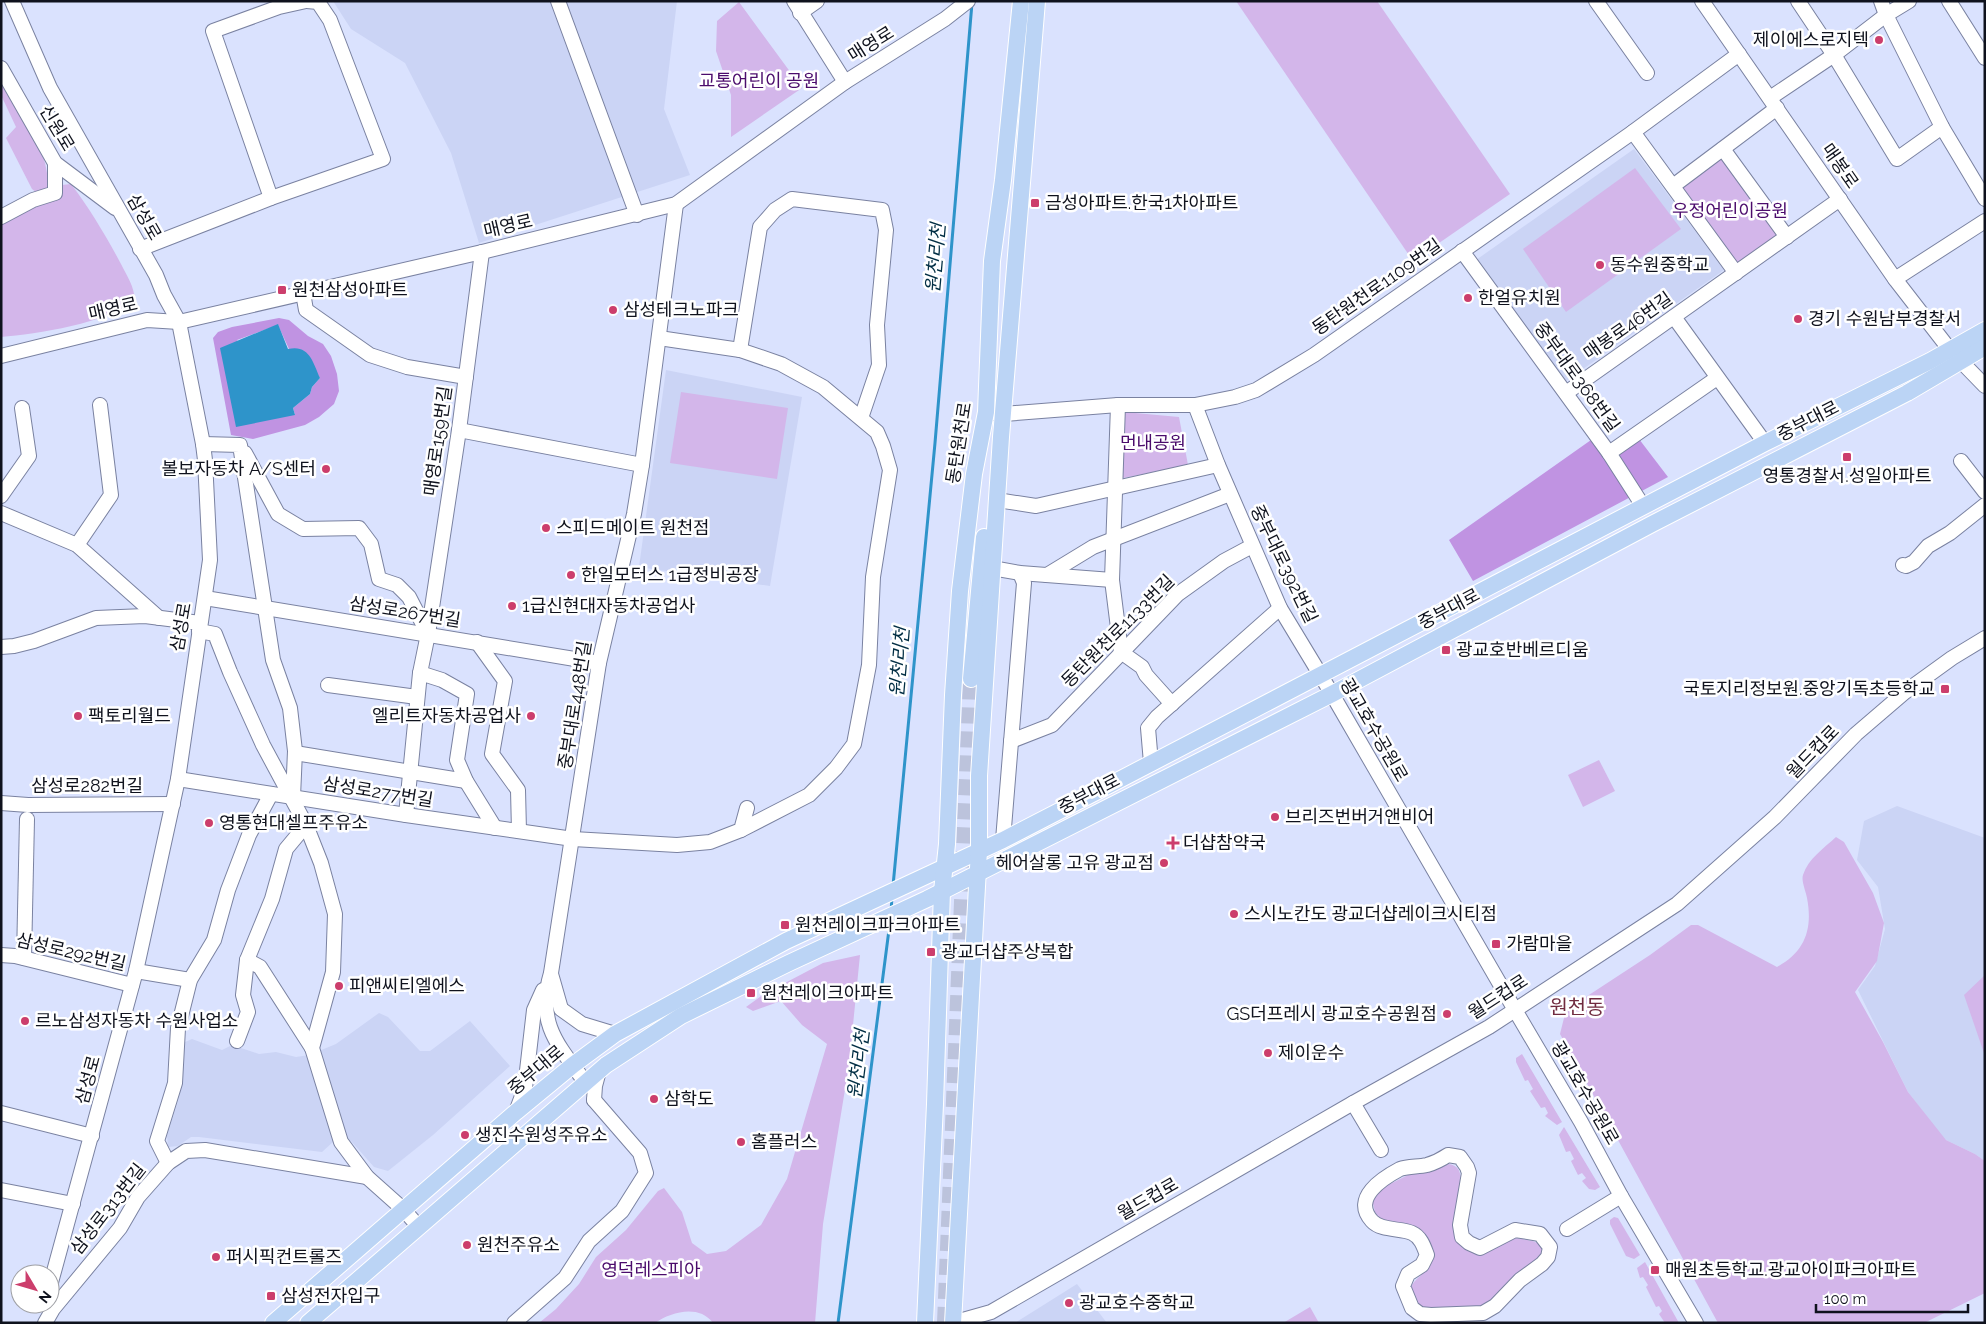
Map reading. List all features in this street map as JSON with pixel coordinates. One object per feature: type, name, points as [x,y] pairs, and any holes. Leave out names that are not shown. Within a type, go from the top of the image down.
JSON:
[{"type":"main road","name":"동탄원천로","points":[[925,1323],[942,891],[938,870],[960,591],[974,474],[986,412],[992,261],[1004,180],[1020,1]]},
{"type":"main road","points":[[952,1323],[979,850],[978,776],[997,500],[1037,1]]},
{"type":"main road","name":"중부대로","points":[[599,1071],[681,1016],[942,891],[1332,694],[1652,524],[1907,393],[1956,356],[1985,330]]},
{"type":"main road","name":"중부대로","points":[[272,1323],[516,1112],[573,1065],[615,1034],[786,941],[1003,840],[1764,443],[1899,376],[1985,347]]},
{"type":"main road","points":[[1899,376],[1907,393]]},
{"type":"main road","points":[[986,412],[966,679],[989,475],[1004,414]]},
{"type":"main road","points":[[308,1323],[599,1071]]},
{"type":"main road","points":[[498,1158],[498,1148],[540,1110],[541,1104],[536,1096]]},
{"type":"street","name":"삼성로","points":[[12,1],[50,88],[156,275],[164,295],[179,322],[205,460],[210,560],[173,804],[136,971],[56,1264]]},
{"type":"street","points":[[140,249],[271,198],[383,158],[330,20],[318,2],[307,1],[279,7],[213,31],[271,198]]},
{"type":"street","points":[[558,1],[637,215]]},
{"type":"street","points":[[817,1],[797,7],[845,82]]},
{"type":"street","name":"매영로","points":[[1,356],[147,320],[179,322],[482,252],[676,204],[845,82],[945,19],[968,1]]},
{"type":"street","points":[[1596,1],[1647,73]]},
{"type":"street","name":"매봉로","points":[[1702,1],[1895,280],[1956,356],[1985,386]]},
{"type":"street","points":[[1881,1],[1886,15],[1942,127],[1985,199]]},
{"type":"street","points":[[1673,186],[1723,149],[1774,103],[1834,55],[1886,15],[1909,1]]},
{"type":"street","points":[[1949,1],[1985,58]]},
{"type":"street","points":[[1803,3],[1897,159],[1942,127]]},
{"type":"street","name":"동탄원천로1109번길","points":[[986,412],[1004,414],[1118,405],[1195,405],[1235,397],[1256,390],[1314,354],[1633,132],[1739,54]]},
{"type":"street","name":"신원로","points":[[1,68],[55,163],[119,212]]},
{"type":"street","points":[[1633,132],[1736,273]]},
{"type":"street","points":[[1723,149],[1786,236]]},
{"type":"street","points":[[1,217],[33,200],[55,193],[55,163]]},
{"type":"street","name":"매봉로46번길","points":[[1566,394],[1840,199]]},
{"type":"street","points":[[740,350],[760,227],[775,210],[792,200],[882,210],[886,230],[877,325],[879,365],[861,418]]},
{"type":"street","name":"중부대로448번길","points":[[586,1083],[553,1038],[545,1011],[546,989],[551,973],[573,839],[599,662],[634,514],[676,204]]},
{"type":"street","points":[[1895,280],[1985,221]]},
{"type":"street","name":"중부대로368번길","points":[[1462,251],[1609,453],[1643,506]]},
{"type":"street","name":"매영로159번길","points":[[406,815],[420,673],[428,634],[459,430],[482,252]]},
{"type":"street","points":[[303,293],[306,310],[370,355],[407,366],[466,376]]},
{"type":"street","name":"중부대로","points":[[1674,317],[1764,443]]},
{"type":"street","name":"삼성로277번길","points":[[178,778],[293,798],[573,839],[677,846],[710,842],[741,830],[809,795],[836,768],[854,744],[869,665],[873,577],[890,470],[883,446],[877,432],[824,387],[781,364],[740,350],[659,338]]},
{"type":"street","name":"중부대로368번길","points":[[1609,453],[1716,378]]},
{"type":"street","points":[[77,545],[111,495],[100,405]]},
{"type":"street","points":[[1118,405],[1112,580],[1121,652],[1142,667],[1146,675],[1172,704]]},
{"type":"street","name":"중부대로392번길","points":[[1195,405],[1230,494],[1280,608],[1320,675]]},
{"type":"street","points":[[1,496],[29,456],[22,408]]},
{"type":"street","points":[[459,430],[642,465]]},
{"type":"street","points":[[202,444],[240,445]]},
{"type":"street","points":[[240,445],[278,514],[303,529],[359,528],[371,544],[378,580],[397,585],[409,597],[428,634]]},
{"type":"street","points":[[240,445],[273,660],[290,708],[295,752],[293,798]]},
{"type":"street","points":[[1962,461],[1985,492]]},
{"type":"street","points":[[997,500],[1036,506],[1218,465]]},
{"type":"street","name":"중부대로392번길","points":[[1047,575],[1093,547],[1230,494]]},
{"type":"street","points":[[1903,565],[1914,562],[1928,546],[1950,533],[1985,505]]},
{"type":"street","points":[[1,513],[77,545],[159,618]]},
{"type":"street","name":"동탄원천로1133번길","points":[[1011,741],[1052,725],[1178,594],[1224,561],[1252,546]]},
{"type":"street","points":[[992,568],[1020,573],[1112,580]]},
{"type":"street","points":[[1003,840],[1024,583],[1020,573]]},
{"type":"street","name":"삼성로267번길","points":[[205,598],[599,662]]},
{"type":"street","points":[[1151,763],[1148,728],[1157,717],[1280,608]]},
{"type":"street","points":[[1,647],[34,641],[96,618],[145,616],[199,627],[216,634],[230,672],[263,745],[306,825],[321,863],[335,914],[333,972],[312,1048]]},
{"type":"street","name":"월드컵로","points":[[952,1323],[991,1312],[1352,1103],[1489,1027],[1676,904],[1775,817],[1856,734],[1905,692],[1952,658],[1985,638]]},
{"type":"street","points":[[477,642],[505,681],[492,754],[518,790],[519,831]]},
{"type":"street","points":[[420,673],[442,680],[467,694],[457,760],[466,781],[495,828]]},
{"type":"street","name":"광교호수공원로","points":[[1320,675],[1696,1323]]},
{"type":"street","points":[[328,685],[418,697]]},
{"type":"street","points":[[295,752],[466,781]]},
{"type":"street","points":[[168,1163],[157,1141],[174,1083],[178,1028],[190,980],[214,940],[228,890],[250,835],[271,794]]},
{"type":"street","name":"삼성로282번길","points":[[1,803],[28,805],[173,804]]},
{"type":"street","points":[[741,830],[747,808]]},
{"type":"street","points":[[24,958],[27,819]]},
{"type":"street","points":[[237,1041],[248,1012],[243,995],[247,960],[272,899],[286,849],[306,825]]},
{"type":"street","name":"삼성로292번길","points":[[1,955],[24,958],[132,985]]},
{"type":"street","points":[[247,960],[260,967],[312,1048],[340,1142],[367,1177],[404,1210],[418,1226]]},
{"type":"street","points":[[136,971],[190,980]]},
{"type":"street","points":[[551,973],[561,1009],[582,1024],[615,1034]]},
{"type":"street","points":[[516,1112],[525,1088],[534,1010],[551,973]]},
{"type":"street","points":[[594,1100],[599,1071]]},
{"type":"street","points":[[514,1323],[565,1278],[589,1241],[622,1211],[646,1173],[640,1153],[594,1100],[581,1096],[569,1097]]},
{"type":"street","points":[[1352,1103],[1380,1150]]},
{"type":"street","points":[[1,1113],[92,1136]]},
{"type":"street","name":"삼성로313번길","points":[[45,1323],[53,1309],[120,1228],[138,1197],[168,1163],[186,1151],[205,1150],[367,1177]]},
{"type":"street","points":[[1448,1155],[1460,1157],[1469,1173],[1460,1225],[1462,1236],[1469,1243],[1480,1248],[1515,1230],[1540,1234],[1550,1247],[1548,1257],[1542,1264],[1520,1280],[1495,1306],[1482,1313],[1431,1315],[1417,1318],[1403,1286],[1408,1274],[1422,1265],[1427,1255],[1422,1242],[1413,1233],[1381,1226],[1372,1221],[1366,1209],[1367,1194],[1377,1183],[1402,1168],[1429,1165],[1448,1155]]},
{"type":"street","points":[[1,1190],[72,1204]]},
{"type":"street","points":[[1566,1229],[1621,1196]]},
{"type":"shaded area","points":[[333,1],[677,1],[664,109],[690,175],[479,243],[451,153],[405,63],[351,29]]},
{"type":"shaded area","name":"동수원중학교","points":[[1634,149],[1724,270],[1566,381],[1476,260]]},
{"type":"shaded area","points":[[279,318],[289,320],[308,336],[323,344],[331,356],[337,374],[339,391],[334,404],[319,417],[305,425],[253,439],[231,435],[213,338],[218,332],[232,327]],"holes":[[[278,325],[289,349],[320,378],[312,387],[310,394],[293,408],[295,415],[237,340]]]},
{"type":"shaded area","points":[[666,370],[802,397],[770,586],[639,567]]},
{"type":"shaded area","points":[[1639,439],[1668,477],[1473,581],[1449,540],[1591,440],[1608,461]]},
{"type":"shaded area","points":[[1897,806],[1985,838],[1985,1161],[1944,1139],[1908,1092],[1858,990],[1875,966],[1885,929],[1878,887],[1857,860],[1864,821]]},
{"type":"shaded area","points":[[379,1013],[388,1017],[420,1051],[430,1051],[470,1021],[510,1066],[433,1135],[388,1171],[374,1167],[351,1141],[333,1142],[322,1152],[199,1137],[191,1137],[178,1146],[168,1147],[167,1136],[179,1098],[185,1042],[192,1039],[222,1050],[232,1045],[259,1054],[276,1052],[296,1057],[309,1055],[336,1044]]},
{"type":"shaded area","name":"광교호수중학교","points":[[1077,1284],[1107,1323],[1015,1323]]},
{"type":"green space","points":[[1236,1],[1377,1],[1510,194],[1413,261]]},
{"type":"green space","name":"교통어린이 공원","points":[[739,2],[802,88],[731,137],[731,95],[716,51],[717,21]]},
{"type":"green space","points":[[1,70],[25,113],[44,158],[49,191],[43,197],[32,189],[6,138],[16,127],[1,95]]},
{"type":"green space","name":"우정어린이공원","points":[[1723,156],[1779,236],[1737,266],[1681,186]]},
{"type":"green space","points":[[1635,168],[1681,229],[1566,312],[1523,249]]},
{"type":"green space","points":[[71,184],[104,233],[130,281],[135,300],[108,315],[90,321],[52,330],[1,337],[1,224],[62,185]]},
{"type":"green space","points":[[681,392],[788,408],[777,479],[670,463]]},
{"type":"green space","name":"먼내공원","points":[[1124,412],[1179,417],[1188,465],[1123,478]]},
{"type":"green space","points":[[1599,760],[1615,791],[1583,807],[1568,775]]},
{"type":"green space","points":[[1836,837],[1844,842],[1873,893],[1884,923],[1877,961],[1855,992],[1908,1092],[1946,1140],[1985,1161],[1985,1293],[1924,1323],[1718,1323],[1560,1034],[1566,1010],[1650,955],[1691,925],[1698,925],[1777,967],[1787,961],[1800,947],[1808,930],[1809,909],[1803,883],[1805,869],[1812,859]]},
{"type":"green space","name":"영덕레스피아","points":[[860,955],[849,1065],[823,1224],[815,1323],[713,1323],[700,1313],[685,1312],[677,1313],[655,1323],[539,1323],[556,1309],[579,1284],[596,1257],[626,1230],[658,1191],[664,1188],[682,1212],[692,1243],[707,1254],[726,1251],[761,1225],[787,1179],[827,1044],[802,1025],[781,1001],[753,1011],[746,1007],[764,994],[823,963]]},
{"type":"green space","points":[[1985,975],[1985,1056],[1964,995]]},
{"type":"green space","points":[[1522,1054],[1562,1122],[1557,1125],[1545,1116],[1548,1113],[1545,1107],[1541,1108],[1530,1091],[1533,1089],[1528,1080],[1525,1081],[1516,1062],[1516,1058]]},
{"type":"green space","points":[[1564,1127],[1600,1187],[1595,1190],[1589,1189],[1582,1181],[1586,1178],[1582,1173],[1578,1175],[1571,1161],[1574,1159],[1570,1151],[1566,1152],[1559,1135]]},
{"type":"green space","points":[[1449,1164],[1456,1167],[1461,1176],[1454,1229],[1461,1244],[1470,1251],[1482,1254],[1516,1238],[1540,1245],[1543,1249],[1542,1259],[1493,1303],[1481,1308],[1423,1310],[1410,1291],[1413,1283],[1428,1266],[1432,1253],[1431,1244],[1417,1232],[1378,1217],[1372,1199],[1377,1192],[1410,1174],[1426,1173]]},
{"type":"green space","points":[[1614,1217],[1618,1218],[1640,1255],[1634,1259],[1626,1256],[1610,1224],[1610,1220]]},
{"type":"green space","points":[[1645,1262],[1679,1323],[1665,1323],[1659,1314],[1662,1311],[1659,1306],[1656,1307],[1646,1287],[1648,1285],[1643,1277],[1640,1278],[1637,1268]]},
{"type":"green space","points":[[1310,1307],[1319,1323],[1283,1323]]},
{"type":"water","points":[[278,324],[288,349],[301,349],[306,352],[320,378],[312,387],[310,394],[293,408],[295,415],[236,427],[220,348]]},
{"type":"waterway","name":"원천리천","points":[[893,886],[935,443],[972,3]]},
{"type":"waterway","name":"원천리천","points":[[891,911],[892,897]]},
{"type":"waterway","name":"원천리천","points":[[838,1323],[890,922]]},
{"type":"tunnel","points":[[945,1323],[971,679]]},
{"type":"place","name":"제이에스로지텍","points":[[1879,40]]},
{"type":"place","name":"금성아파트.한국1차아파트","points":[[1035,203]]},
{"type":"place","name":"동수원중학교","points":[[1600,265]]},
{"type":"place","name":"원천삼성아파트","points":[[282,290]]},
{"type":"place","name":"한얼유치원","points":[[1468,298]]},
{"type":"place","name":"삼성테크노파크","points":[[613,310]]},
{"type":"place","name":"경기 수원남부경찰서","points":[[1798,319]]},
{"type":"place","name":"영통경찰서.성일아파트","points":[[1847,457]]},
{"type":"place","name":"볼보자동차 A/S센터","points":[[326,469]]},
{"type":"place","name":"스피드메이트 원천점","points":[[546,528]]},
{"type":"place","name":"한일모터스 1급정비공장","points":[[571,575]]},
{"type":"place","name":"1급신현대자동차공업사","points":[[512,606]]},
{"type":"place","name":"광교호반베르디움","points":[[1446,650]]},
{"type":"place","name":"국토지리정보원.중앙기독초등학교","points":[[1945,689]]},
{"type":"place","name":"팩토리월드","points":[[78,716]]},
{"type":"place","name":"엘리트자동차공업사","points":[[531,716]]},
{"type":"place","name":"브리즈번버거앤비어","points":[[1275,817]]},
{"type":"place","name":"영통현대셀프주유소","points":[[209,823]]},
{"type":"place","name":"더샵참약국","points":[[1173,843]]},
{"type":"place","name":"헤어살롱 고유 광교점","points":[[1164,863]]},
{"type":"place","name":"스시노칸도 광교더샵레이크시티점","points":[[1234,914]]},
{"type":"place","name":"원천레이크파크아파트","points":[[785,925]]},
{"type":"place","name":"가람마을","points":[[1496,944]]},
{"type":"place","name":"광교더샵주상복합","points":[[931,952]]},
{"type":"place","name":"피앤씨티엘에스","points":[[339,986]]},
{"type":"place","name":"원천레이크아파트","points":[[751,993]]},
{"type":"place","name":"GS더프레시 광교호수공원점","points":[[1447,1014]]},
{"type":"place","name":"르노삼성자동차 수원사업소","points":[[25,1021]]},
{"type":"place","name":"제이운수","points":[[1268,1053]]},
{"type":"place","name":"삼학도","points":[[654,1099]]},
{"type":"place","name":"생진수원성주유소","points":[[465,1135]]},
{"type":"place","name":"홈플러스","points":[[741,1142]]},
{"type":"place","name":"원천주유소","points":[[467,1245]]},
{"type":"place","name":"퍼시픽컨트롤즈","points":[[216,1257]]},
{"type":"place","name":"매원초등학교.광교아이파크아파트","points":[[1655,1270]]},
{"type":"place","name":"삼성전자입구","points":[[271,1296]]},
{"type":"place","name":"광교호수중학교","points":[[1069,1303]]},
{"type":"district","name":"원천동","points":[[1577,1007]]}]
